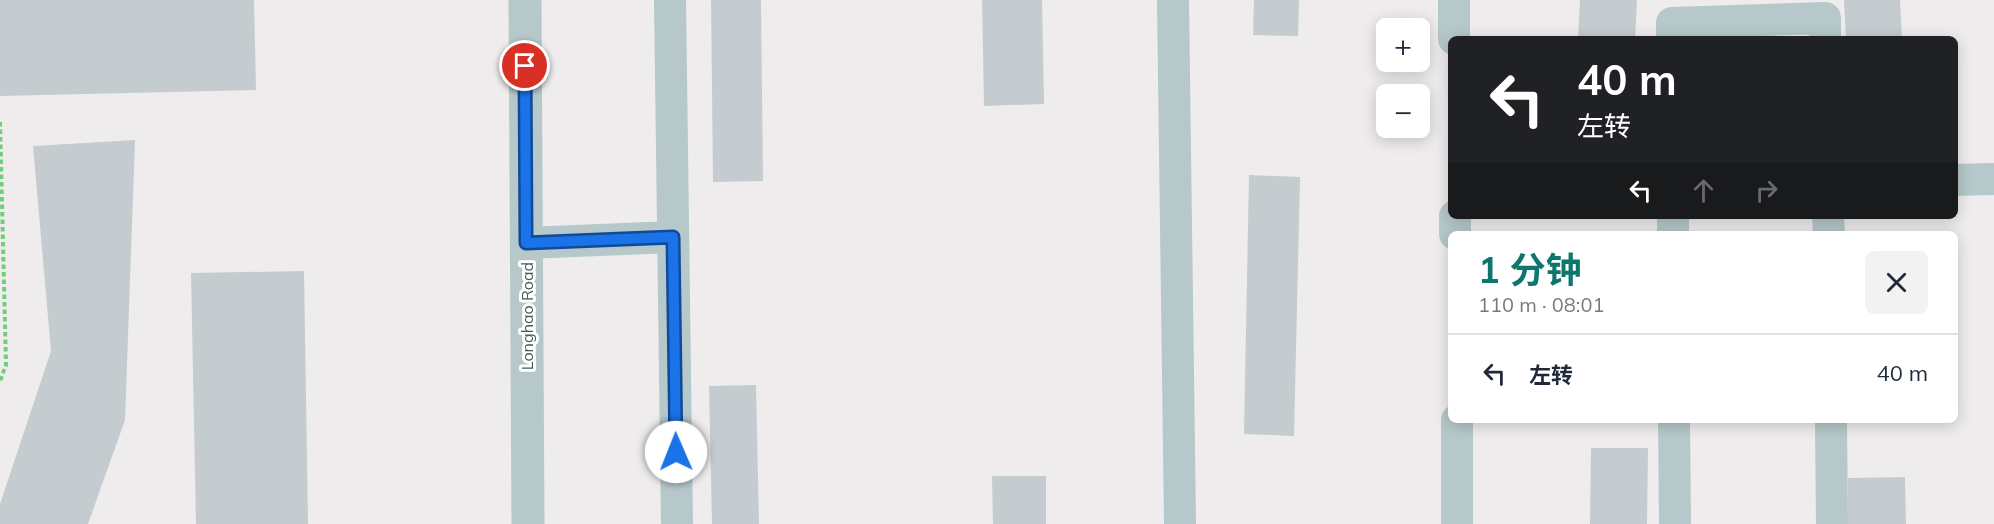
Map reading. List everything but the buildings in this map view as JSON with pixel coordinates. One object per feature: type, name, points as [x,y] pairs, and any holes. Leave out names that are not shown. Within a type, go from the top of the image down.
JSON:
[{"type":"street","name":"Longhao Road","points":[[525,0],[528,524]]},
{"type":"street","points":[[670,0],[677,524]]},
{"type":"street","points":[[1173,0],[1180,524]]},
{"type":"street","points":[[1454,0],[1454,36]]},
{"type":"street","points":[[1672,21],[1824,19]]},
{"type":"street","points":[[1958,180],[1994,179]]},
{"type":"street","points":[[526,243],[673,237]]},
{"type":"street","points":[[1456,423],[1457,524]]},
{"type":"street","points":[[1674,423],[1675,524]]},
{"type":"street","points":[[1831,423],[1832,524]]},
{"type":"path","points":[[0,122],[6,365],[0,381]]},
{"type":"route","points":[[525,66],[526,243],[673,237],[676,452]]}]
